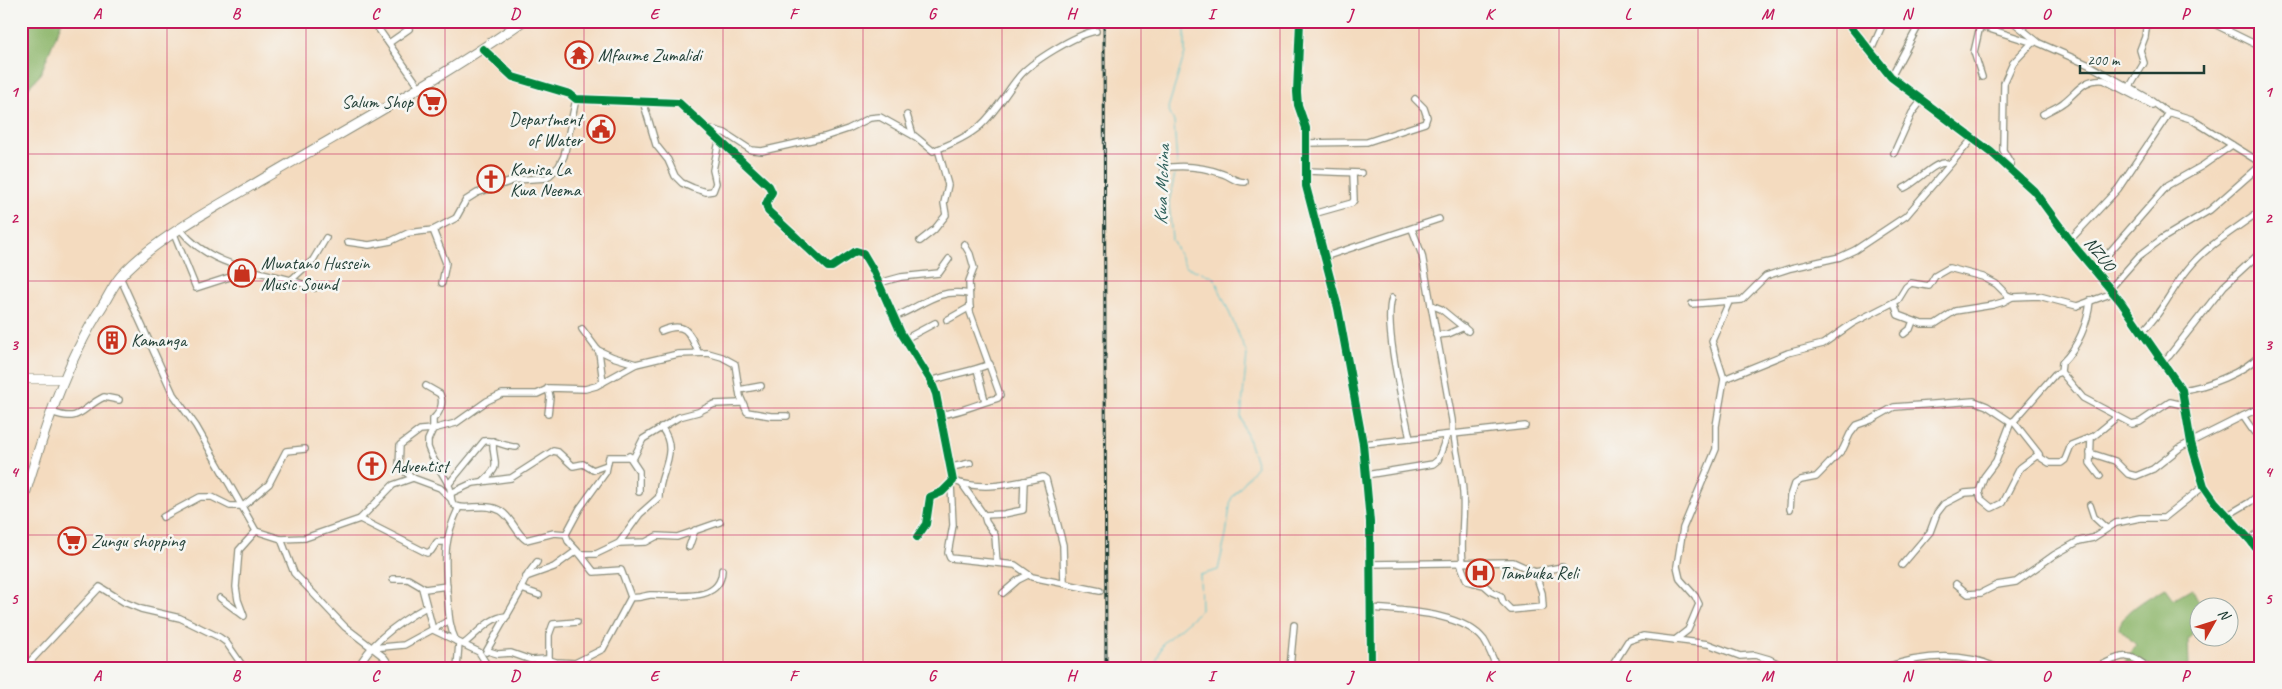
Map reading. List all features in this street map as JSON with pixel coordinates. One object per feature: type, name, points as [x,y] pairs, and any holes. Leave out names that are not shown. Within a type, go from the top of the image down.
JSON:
[{"type":"highway","points":[[21,507],[64,379],[84,334],[120,277],[160,243],[219,205],[420,88],[483,49],[523,21]]},
{"type":"main road","points":[[21,379],[64,379]]},
{"type":"street","points":[[373,21],[420,88]]},
{"type":"street","points":[[1300,21],[1297,92],[1298,105],[1306,128],[1306,186],[1338,308],[1363,444],[1370,564],[1371,668]]},
{"type":"street","name":"NZUO","points":[[1846,21],[1891,78],[1972,138],[2034,192],[2112,291],[2142,332],[2161,363],[2178,382],[2182,390],[2191,443],[2204,486],[2215,502],[2261,554]]},
{"type":"street","points":[[1870,53],[1884,21]]},
{"type":"street","points":[[1891,78],[1921,21]]},
{"type":"street","points":[[1724,379],[1788,352],[1823,344],[1853,323],[1894,302],[1909,284],[1929,286],[1935,276],[1949,268],[1983,278],[1996,284],[2007,295],[2012,297],[2039,296],[2077,306],[2090,301],[2112,291],[2139,256],[2163,238],[2210,210],[2261,164],[2191,119],[2181,114],[2169,113],[2089,65],[2035,43],[1964,21]]},
{"type":"street","points":[[2012,21],[2035,43]]},
{"type":"street","points":[[2129,88],[2144,64],[2140,50],[2145,37],[2147,21]]},
{"type":"street","points":[[2208,21],[2261,47]]},
{"type":"street","points":[[2227,29],[2235,21]]},
{"type":"street","points":[[1980,26],[1974,52],[1982,77]]},
{"type":"street","points":[[389,43],[409,29]]},
{"type":"street","points":[[707,128],[725,133],[744,147],[757,152],[824,138],[873,117],[884,118],[913,136],[930,151],[964,137],[979,127],[994,112],[1017,78],[1034,62],[1086,34],[1096,31]]},
{"type":"street","points":[[2011,170],[2011,164],[2003,150],[2004,83],[2012,63],[2035,43]]},
{"type":"street","points":[[483,49],[513,77],[570,94],[576,99],[679,103],[771,188],[772,192],[766,204],[770,213],[828,267],[832,267],[859,251],[869,262],[905,339],[931,381],[952,467],[953,525],[949,556],[954,560],[1015,565],[1028,575],[1100,591]]},
{"type":"street","points":[[2044,114],[2064,102],[2086,82],[2096,79],[2104,80],[2146,102],[2156,105]]},
{"type":"street","points":[[1306,143],[1367,142],[1415,127],[1425,122],[1427,118],[1424,108],[1415,98]]},
{"type":"street","points":[[348,242],[362,245],[376,244],[391,241],[408,233],[432,230],[456,218],[466,200],[477,193],[505,182],[542,179],[551,175],[564,156],[576,99]]},
{"type":"street","points":[[1894,154],[1912,114],[1922,100]]},
{"type":"street","points":[[643,101],[656,145],[668,160],[675,176],[682,183],[701,190],[712,191],[716,184],[713,170],[719,141]]},
{"type":"street","points":[[2070,240],[2118,189],[2169,113]]},
{"type":"street","points":[[907,115],[913,136]]},
{"type":"street","points":[[1692,304],[1742,300],[1748,296],[1760,281],[1773,273],[1840,257],[1855,250],[1906,216],[1948,164],[1972,138]]},
{"type":"street","points":[[2094,270],[2168,185],[2202,166],[2232,145]]},
{"type":"street","points":[[920,241],[934,230],[946,215],[944,204],[948,185],[938,149]]},
{"type":"street","points":[[1904,188],[1917,181],[1937,163],[1944,162],[1948,164]]},
{"type":"street","points":[[1163,168],[1177,166],[1208,170],[1225,174],[1234,181],[1245,182]]},
{"type":"street","points":[[1306,171],[1361,173]]},
{"type":"street","points":[[1313,214],[1352,203],[1354,200],[1353,173]]},
{"type":"street","points":[[2142,332],[2160,313],[2189,268],[2225,235],[2261,210]]},
{"type":"street","points":[[1324,257],[1439,219]]},
{"type":"street","points":[[1412,229],[1422,254],[1463,492],[1465,521],[1462,536],[1461,563],[1467,581],[1484,585],[1490,591],[1501,596],[1503,602],[1511,610],[1543,607],[1542,594],[1535,572]]},
{"type":"street","points":[[432,230],[446,263],[442,283]]},
{"type":"street","points":[[178,232],[196,288],[230,277],[239,268]]},
{"type":"street","points":[[178,232],[205,250],[239,268],[292,280],[315,288]]},
{"type":"street","points":[[292,280],[313,260],[326,238]]},
{"type":"street","points":[[940,414],[954,413],[998,398],[1000,395],[970,307],[969,281],[974,268],[970,253],[964,244]]},
{"type":"street","points":[[2161,363],[2169,356],[2224,286],[2261,252]]},
{"type":"street","points":[[879,284],[901,277],[939,273],[949,258]]},
{"type":"street","points":[[120,277],[173,394],[196,426],[256,531],[281,539],[299,540],[360,519],[393,485],[413,478]]},
{"type":"street","points":[[894,317],[939,294],[956,292],[969,294]]},
{"type":"street","points":[[1894,302],[1898,315],[1913,322],[1935,324],[1955,311],[1993,305],[2012,297]]},
{"type":"street","points":[[1392,298],[1389,312],[1400,389],[1410,439]]},
{"type":"street","points":[[2090,301],[2085,328],[2070,354],[2062,363],[2061,372],[2083,398],[2132,424],[2136,424],[2170,402],[2184,405]]},
{"type":"street","points":[[1675,640],[1688,630],[1699,604],[1696,596],[1678,575],[1677,558],[1683,528],[1716,449],[1716,426],[1724,379],[1712,341],[1729,302]]},
{"type":"street","points":[[1431,305],[1441,308],[1466,329],[1436,335]]},
{"type":"street","points":[[947,320],[970,307]]},
{"type":"street","points":[[905,339],[935,322]]},
{"type":"street","points":[[1904,334],[1910,329],[1913,322]]},
{"type":"street","points":[[661,331],[674,326],[683,328],[690,335],[698,352]]},
{"type":"street","points":[[582,329],[598,350],[604,382]]},
{"type":"street","points":[[598,350],[636,364]]},
{"type":"street","points":[[451,496],[440,488],[405,474],[400,467],[400,445],[420,430],[456,423],[486,401],[500,395],[536,394],[548,388],[582,390],[604,382],[636,364],[698,352],[717,355],[734,363],[737,368],[739,398],[748,413],[787,416]]},
{"type":"street","points":[[2182,390],[2200,388],[2247,366],[2261,354]]},
{"type":"street","points":[[931,381],[977,370],[990,364]]},
{"type":"street","points":[[977,370],[985,401]]},
{"type":"street","points":[[2038,456],[2018,471],[2008,493],[1998,507],[1991,508],[1979,495],[1984,477],[1996,461],[2012,421],[2055,374],[2061,372]]},
{"type":"street","points":[[426,386],[442,396],[439,412],[433,419],[433,429],[428,440],[428,447],[448,485],[454,505],[499,510],[527,540],[554,533],[566,534]]},
{"type":"street","points":[[422,588],[433,630],[485,653],[511,653],[531,660],[549,659],[556,662],[575,663],[603,649],[631,597],[622,570],[594,572],[568,541],[566,534],[580,508],[606,472],[610,457],[634,457],[638,445],[643,439],[661,427],[714,404],[739,398],[761,386]]},
{"type":"street","points":[[548,388],[550,397],[548,414]]},
{"type":"street","points":[[52,412],[62,416],[75,416],[104,397],[119,400]]},
{"type":"street","points":[[1790,509],[1791,496],[1795,484],[1801,480],[1816,477],[1843,449],[1854,427],[1894,407],[1974,401],[1987,406],[2012,421],[2038,452],[2038,456],[2049,463],[2061,463],[2065,460],[2071,445],[2091,438],[2117,417]]},
{"type":"street","points":[[2090,452],[2115,461],[2128,474],[2136,476],[2153,469],[2173,452],[2261,406]]},
{"type":"street","points":[[2243,416],[2254,432],[2261,435]]},
{"type":"street","points":[[1363,444],[1525,426]]},
{"type":"street","points":[[619,543],[640,514],[658,497],[659,484],[669,458],[667,437],[661,427]]},
{"type":"street","points":[[1366,475],[1433,464],[1438,460],[1452,434]]},
{"type":"street","points":[[2091,438],[2090,463],[2100,476]]},
{"type":"street","points":[[448,485],[480,444],[486,440],[505,446],[516,446]]},
{"type":"street","points":[[482,482],[493,474],[496,467],[493,441]]},
{"type":"street","points":[[162,517],[200,497],[212,497],[230,506],[242,506],[269,484],[286,451],[305,449]]},
{"type":"street","points":[[451,496],[473,483],[510,478],[554,451],[558,452],[573,466],[583,464],[593,470],[607,465]]},
{"type":"street","points":[[629,456],[639,471],[639,492]]},
{"type":"street","points":[[952,467],[970,463]]},
{"type":"street","points":[[952,482],[986,487],[1043,477],[1048,481],[1064,546],[1064,582]]},
{"type":"street","points":[[984,515],[1004,514],[1023,510],[1024,481]]},
{"type":"street","points":[[917,537],[926,524],[930,497],[942,492],[952,482]]},
{"type":"street","points":[[962,484],[984,515],[986,522],[995,535],[997,564]]},
{"type":"street","points":[[1956,584],[1968,594],[1981,593],[1997,585],[2016,582],[2054,555],[2079,541],[2093,538],[2106,528],[2124,521],[2164,518],[2204,486]]},
{"type":"street","points":[[1902,565],[1930,532],[1937,513],[1944,504],[1965,493],[1979,492]]},
{"type":"street","points":[[2228,515],[2250,502],[2261,492]]},
{"type":"street","points":[[2090,505],[2094,517],[2106,528]]},
{"type":"street","points":[[457,668],[460,643],[448,621],[444,564],[447,542],[459,507]]},
{"type":"street","points":[[360,519],[427,553],[431,551],[437,542],[447,542]]},
{"type":"street","points":[[526,577],[554,567],[578,553],[596,554],[619,543],[646,542],[658,536],[676,537],[720,522]]},
{"type":"street","points":[[689,546],[695,530]]},
{"type":"street","points":[[2250,540],[2261,530]]},
{"type":"street","points":[[220,598],[244,616],[238,600],[236,587],[239,550],[256,531]]},
{"type":"street","points":[[281,539],[294,573],[345,627],[372,648],[392,668]]},
{"type":"street","points":[[489,668],[485,653],[536,562]]},
{"type":"street","points":[[1370,564],[1514,562],[1535,572],[1562,567]]},
{"type":"street","points":[[631,597],[678,596],[710,592],[721,582],[722,570]]},
{"type":"street","points":[[1003,593],[1018,580],[1028,575]]},
{"type":"street","points":[[393,579],[408,579],[422,588],[447,586]]},
{"type":"street","points":[[24,668],[100,587],[141,609],[180,618],[219,637],[226,642],[244,668]]},
{"type":"street","points":[[520,592],[524,588],[539,595]]},
{"type":"street","points":[[358,668],[372,648],[414,614],[426,607]]},
{"type":"street","points":[[1371,608],[1426,614],[1466,626],[1483,639],[1497,668]]},
{"type":"street","points":[[460,643],[492,620],[506,616]]},
{"type":"street","points":[[372,648],[400,646],[448,621]]},
{"type":"street","points":[[549,659],[549,635],[553,624],[577,622]]},
{"type":"street","points":[[1290,668],[1294,625]]},
{"type":"street","points":[[1611,668],[1623,647],[1632,638],[1643,636],[1717,646],[1740,656],[1755,655],[1769,659],[1787,668]]},
{"type":"street","points":[[1883,668],[1914,659],[1938,656],[1969,658],[1984,661],[1998,668]]},
{"type":"street","points":[[2094,668],[2121,656],[2135,659],[2148,668]]},
{"type":"green space","points":[[21,21],[62,21],[40,75],[21,95]]},
{"type":"green space","points":[[2165,588],[2173,599],[2192,588],[2196,596],[2190,596],[2189,668],[2124,668],[2123,665],[2136,645],[2119,628],[2121,622],[2138,605]]},
{"type":"waterway","name":"Kwa Mchina","points":[[1177,165],[1174,122],[1168,108],[1185,53],[1185,21]]},
{"type":"waterway","name":"Kwa Mchina","points":[[1154,668],[1163,643],[1201,610],[1200,575],[1218,570],[1226,535],[1231,499],[1257,466],[1241,417],[1247,354],[1214,277],[1186,267],[1172,240],[1169,202],[1176,169]]},
{"type":"railway","points":[[1104,21],[1106,668]]},
{"type":"cycle path","points":[[1300,21],[1297,92],[1298,105],[1306,128],[1306,186],[1338,308],[1363,444],[1370,522],[1371,668]]},
{"type":"cycle path","points":[[1846,21],[1891,77],[1991,152],[2034,191],[2075,247],[2121,302],[2182,390],[2191,443],[2204,486],[2215,502],[2250,540],[2261,555]]},
{"type":"cycle path","points":[[483,49],[513,77],[570,94],[576,99],[679,103],[769,186],[772,192],[766,204],[768,211],[828,267],[832,267],[856,251],[863,253],[873,270],[901,333],[931,381],[936,394],[953,481],[942,492],[930,497],[926,524],[917,537]]},
{"type":"place","name":"Mfaume Zumalidi","points":[[579,55]]},
{"type":"place","name":"Salum Shop","points":[[432,102]]},
{"type":"place","name":"Department of Water","points":[[601,129]]},
{"type":"place","name":"Kanisa La Kwa Neema","points":[[491,179]]},
{"type":"place","name":"Mwatano Hussein Music Sound","points":[[242,273]]},
{"type":"place","name":"Kamanga","points":[[112,340]]},
{"type":"place","name":"Adventist","points":[[372,466]]},
{"type":"place","name":"Zungu shopping","points":[[72,541]]},
{"type":"place","name":"Tambuka Reli","points":[[1480,573]]}]
